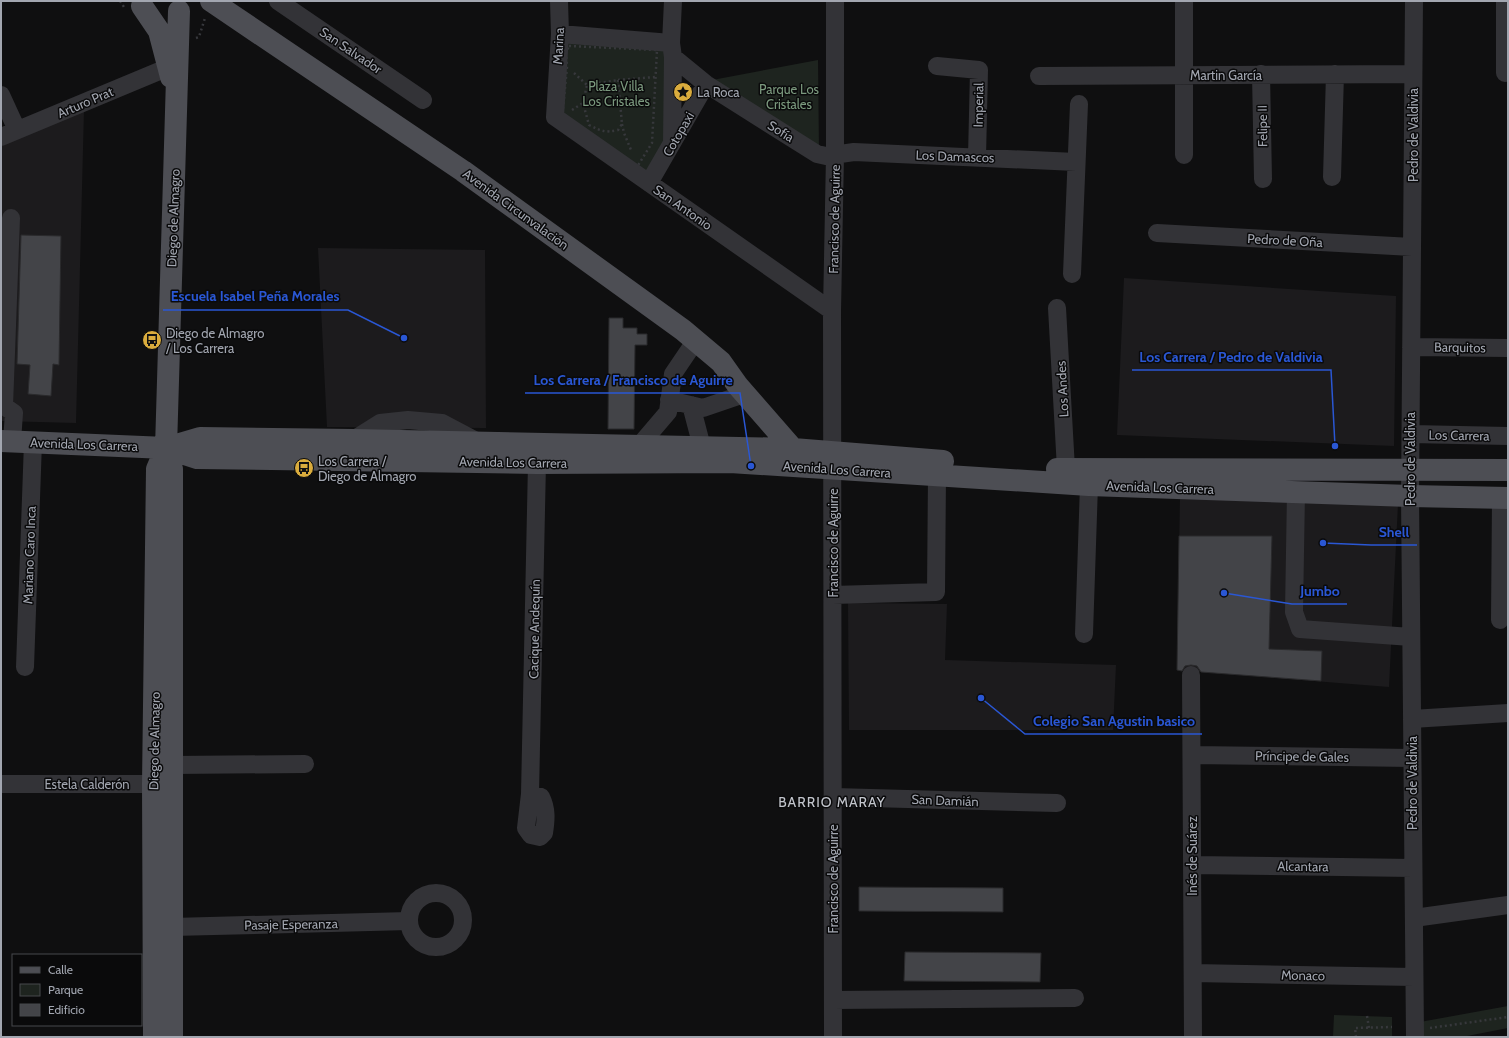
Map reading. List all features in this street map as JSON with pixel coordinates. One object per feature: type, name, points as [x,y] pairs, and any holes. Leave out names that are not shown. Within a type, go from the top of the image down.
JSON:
[{"type":"main road","name":"Avenida Circunvalación","points":[[211,1],[463,171],[677,325],[721,362],[744,394],[793,449]]},
{"type":"main road","points":[[141,3],[153,14],[160,16],[173,14],[183,6]]},
{"type":"main road","name":"Diego de Almagro","points":[[141,3],[159,31],[169,67],[176,108]]},
{"type":"main road","name":"Diego de Almagro","points":[[172,1037],[172,927],[157,469],[166,448],[176,108],[183,6]]},
{"type":"main road","name":"Avenida Los Carrera","points":[[166,448],[200,438],[793,449],[833,460],[937,475],[1089,485],[1504,498]]},
{"type":"main road","name":"Avenida Los Carrera","points":[[15,442],[166,448],[197,458],[537,463],[833,460],[1066,469],[1508,470]]},
{"type":"main road","name":"Diego de Almagro","points":[[154,1037],[166,777]]},
{"type":"street","name":"San Salvador","points":[[278,1],[423,100]]},
{"type":"street","name":"Marina","points":[[555,92],[560,34],[559,1]]},
{"type":"street","points":[[672,143],[673,1]]},
{"type":"street","name":"Francisco de Aguirre","points":[[833,1037],[834,797],[832,730],[832,310],[835,155],[835,1]]},
{"type":"street","points":[[1184,1],[1184,155]]},
{"type":"street","name":"Pedro de Valdivia","points":[[1414,1],[1410,496],[1414,977],[1420,1033]]},
{"type":"street","points":[[1505,1],[1505,73]]},
{"type":"street","points":[[560,34],[672,50]]},
{"type":"street","name":"Sofía","points":[[672,50],[706,84],[817,154],[826,156],[835,155]]},
{"type":"street","name":"Imperial","points":[[937,66],[979,70],[977,157]]},
{"type":"street","name":"Arturo Prat","points":[[9,134],[169,67]]},
{"type":"street","name":"Felipe II","points":[[1261,74],[1263,178]]},
{"type":"street","points":[[1332,176],[1335,74]]},
{"type":"street","name":"Martin García","points":[[1039,76],[1413,74]]},
{"type":"street","name":"Cotopaxi","points":[[649,183],[706,84]]},
{"type":"street","name":"San Antonio","points":[[555,92],[554,117],[832,310]]},
{"type":"street","points":[[1,95],[9,134]]},
{"type":"street","points":[[1072,274],[1079,104]]},
{"type":"street","name":"Los Damascos","points":[[835,155],[854,152],[1076,162]]},
{"type":"street","name":"Mariano Caro Inca","points":[[11,218],[4,406],[14,413],[25,667]]},
{"type":"street","name":"Pedro de Oña","points":[[1157,233],[1412,246]]},
{"type":"street","name":"Los Andes","points":[[1057,308],[1066,469]]},
{"type":"street","points":[[639,446],[668,412],[673,374],[696,340]]},
{"type":"street","name":"Barquitos","points":[[1411,346],[1508,348]]},
{"type":"street","points":[[669,400],[703,408],[744,394]]},
{"type":"street","points":[[691,405],[702,447]]},
{"type":"street","name":"Los Carrera","points":[[1410,434],[1508,436]]},
{"type":"street","name":"Cacique Andequín","points":[[530,794],[537,463]]},
{"type":"street","points":[[833,594],[936,592],[937,475]]},
{"type":"street","points":[[1084,634],[1089,485]]},
{"type":"street","points":[[1296,492],[1294,612],[1300,629],[1411,637]]},
{"type":"street","points":[[1500,620],[1504,498]]},
{"type":"street","name":"Inés de Suárez","points":[[1191,675],[1193,1037]]},
{"type":"street","points":[[1412,719],[1508,713]]},
{"type":"street","name":"Príncipe de Gales","points":[[1192,755],[1412,758]]},
{"type":"street","name":"Estela Calderón","points":[[1,784],[166,777],[305,764]]},
{"type":"street","name":"San Damián","points":[[834,797],[1057,803]]},
{"type":"street","name":"Alcantara","points":[[1192,865],[1413,868]]},
{"type":"street","points":[[1414,918],[1508,905]]},
{"type":"street","name":"Pasaje Esperanza","points":[[172,927],[409,922]]},
{"type":"street","name":"Monaco","points":[[1193,973],[1414,977]]},
{"type":"street","points":[[833,1000],[1076,998]]},
{"type":"path","points":[[569,46],[657,50],[656,77],[652,143],[637,167],[630,166],[610,153],[560,115],[563,109],[567,67],[566,53],[569,46]]},
{"type":"path","points":[[567,67],[587,85]]},
{"type":"path","points":[[587,85],[618,80],[656,77]]},
{"type":"path","points":[[618,80],[622,124],[632,155]]},
{"type":"path","points":[[587,85],[584,103],[589,125],[598,130],[608,132],[618,130],[622,124]]},
{"type":"path","points":[[633,160],[634,166]]},
{"type":"path","points":[[1367,1016],[1369,1028]]},
{"type":"path","points":[[1420,1033],[1508,1017]]},
{"type":"path","points":[[1356,1037],[1355,1028],[1392,1027]]},
{"type":"shaded area","points":[[84,110],[76,423],[1,421],[1,146]]},
{"type":"shaded area","points":[[318,248],[485,250],[486,428],[327,427]]},
{"type":"shaded area","points":[[1124,278],[1396,296],[1394,446],[1117,435]]},
{"type":"shaded area","points":[[1180,496],[1398,504],[1389,687],[1177,670]]},
{"type":"shaded area","points":[[848,603],[947,604],[945,660],[1116,665],[1113,730],[849,730]]},
{"type":"green space","name":"Plaza Villa Los Cristales","points":[[564,41],[664,46],[670,143],[646,178],[561,114]]},
{"type":"green space","name":"Parque Los Cristales","points":[[818,60],[819,152],[707,81]]},
{"type":"green space","points":[[1508,1006],[1508,1028],[1462,1037],[1418,1037],[1420,1022]]},
{"type":"green space","points":[[1334,1015],[1392,1017],[1392,1037],[1333,1037]]},
{"type":"building","points":[[21,235],[61,236],[59,365],[53,364],[51,396],[28,394],[30,365],[17,364]]},
{"type":"building","points":[[609,318],[623,318],[623,328],[637,328],[637,334],[647,334],[647,345],[635,345],[634,429],[608,429]]},
{"type":"building","points":[[1179,536],[1272,536],[1269,649],[1322,651],[1321,681],[1201,672],[1197,666],[1191,665],[1185,666],[1182,671],[1177,670]]},
{"type":"building","points":[[859,887],[1003,888],[1003,912],[859,911]]},
{"type":"building","points":[[905,952],[1041,953],[1040,982],[904,981]]},
{"type":"place","name":"La Roca","points":[[683,92]]},
{"type":"place","name":"Escuela Isabel Peña Morales","points":[[404,338]]},
{"type":"place","name":"Diego de Almagro / Los Carrera","points":[[152,340]]},
{"type":"place","name":"Los Carrera / Pedro de Valdivia","points":[[1335,446]]},
{"type":"place","name":"Los Carrera / Francisco de Aguirre","points":[[751,466]]},
{"type":"place","name":"Los Carrera / Diego de Almagro","points":[[304,468]]},
{"type":"place","name":"Shell","points":[[1323,543]]},
{"type":"place","name":"Jumbo","points":[[1224,593]]},
{"type":"place","name":"Colegio San Agustin basico","points":[[981,698]]},
{"type":"district","name":"BARRIO MARAY","points":[[832,802]]}]
